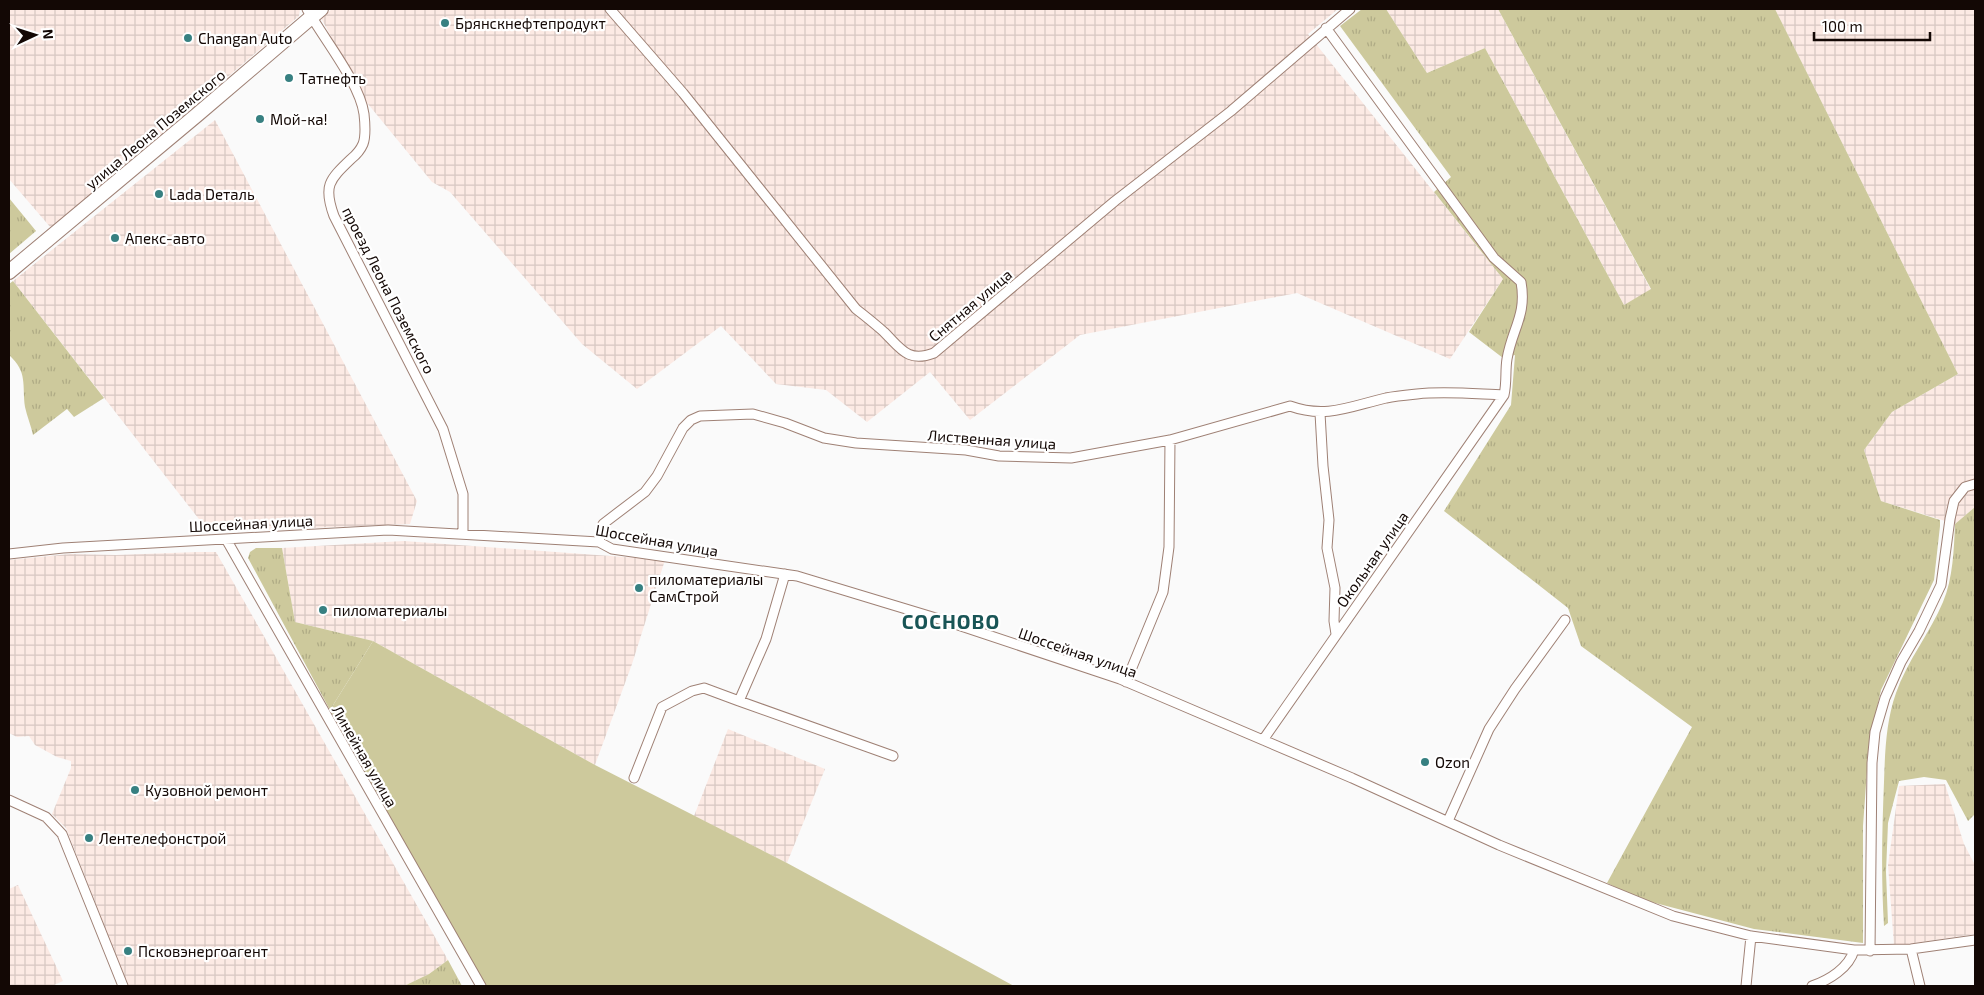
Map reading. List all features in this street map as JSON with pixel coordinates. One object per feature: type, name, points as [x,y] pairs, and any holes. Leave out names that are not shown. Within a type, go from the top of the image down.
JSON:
[{"type":"main road","name":"улица Леона Поземского","points":[[9,272],[198,114],[314,11]]},
{"type":"street","name":"Снятная улица","points":[[610,9],[682,93],[856,309],[884,332],[902,352],[920,356],[934,353],[1115,201],[1231,111],[1350,9]]},
{"type":"street","name":"проезд Леона Поземского","points":[[314,11],[355,86],[364,112],[363,144],[359,152],[332,180],[329,188],[329,200],[334,216],[443,429],[463,494],[462,534]]},
{"type":"street","points":[[1326,28],[1494,258],[1521,282],[1523,301],[1506,360],[1507,383],[1504,395]]},
{"type":"street","name":"Лиственная улица","points":[[599,542],[603,524],[645,492],[657,476],[683,428],[691,420],[700,416],[754,414],[785,423],[824,438],[856,443],[966,450],[999,456],[1071,458],[1170,440],[1290,406],[1304,411],[1320,413],[1388,397],[1420,394],[1504,395]]},
{"type":"street","name":"Окольная улица","points":[[1263,740],[1504,395]]},
{"type":"street","points":[[1320,413],[1329,520],[1327,548],[1336,588],[1334,621],[1336,634]]},
{"type":"street","points":[[1126,682],[1164,592],[1169,547],[1170,440]]},
{"type":"street","points":[[1870,951],[1872,763],[1875,732],[1885,698],[1901,662],[1919,631],[1941,585],[1954,501],[1965,487],[1975,484]]},
{"type":"street","name":"Шоссейная улица","points":[[9,554],[63,548],[388,530],[599,542],[612,549],[798,576],[949,622],[1126,682],[1263,740],[1282,750],[1352,778],[1610,892],[1672,916],[1751,936],[1854,950],[1911,949],[1975,940]]},
{"type":"street","name":"Линейная улица","points":[[226,539],[481,986]]},
{"type":"street","points":[[739,700],[766,639],[785,574]]},
{"type":"street","points":[[1448,821],[1490,728],[1515,689],[1565,620]]},
{"type":"street","points":[[634,778],[662,707],[704,688],[893,756]]},
{"type":"street","points":[[9,800],[46,817],[62,834],[123,986]]},
{"type":"street","points":[[1746,986],[1751,936]]},
{"type":"street","points":[[1911,949],[1920,986]]},
{"type":"street","points":[[1812,986],[1839,971],[1851,959],[1854,950]]},
{"type":"shaded area","points":[[9,9],[300,9],[299,16],[51,228],[9,179]]},
{"type":"shaded area","points":[[332,9],[1338,9],[1308,34],[1503,279],[1450,359],[1297,293],[1080,335],[970,420],[930,372],[867,422],[826,390],[776,384],[721,326],[637,389],[582,344],[450,192],[432,182],[368,104],[321,18]]},
{"type":"shaded area","points":[[1386,9],[1498,9],[1651,290],[1624,305],[1485,48],[1427,73]]},
{"type":"shaded area","points":[[1775,9],[1975,9],[1975,507],[1955,524],[1881,501],[1864,450],[1892,412],[1958,374]]},
{"type":"shaded area","points":[[215,120],[417,501],[410,524],[209,532],[13,281]]},
{"type":"shaded area","points":[[404,541],[665,560],[632,664],[595,765],[373,641],[295,622],[282,548]]},
{"type":"shaded area","points":[[216,552],[448,960],[429,974],[404,986],[128,986],[66,828],[52,814],[71,768],[71,761],[57,757],[35,745],[29,736],[17,737],[9,733],[9,560],[70,554],[116,555]]},
{"type":"shaded area","points":[[728,729],[825,769],[787,863],[694,816]]},
{"type":"shaded area","points":[[1945,784],[1964,844],[1975,865],[1975,934],[1894,946],[1888,865],[1899,786]]},
{"type":"shaded area","points":[[18,885],[63,981],[52,986],[9,986],[9,889]]},
{"type":"green space","points":[[1362,9],[1386,9],[1427,73],[1485,48],[1624,305],[1651,289],[1498,9],[1775,9],[1958,374],[1892,412],[1864,450],[1881,501],[1940,520],[1940,526],[1934,580],[1881,690],[1869,743],[1863,826],[1863,943],[1754,929],[1640,899],[1607,883],[1692,727],[1581,646],[1568,608],[1444,511],[1511,405],[1515,355],[1503,358],[1469,332],[1503,279],[1434,192],[1451,177],[1340,26]]},
{"type":"green space","points":[[9,198],[36,231],[9,254]]},
{"type":"green space","points":[[13,281],[104,398],[74,417],[67,409],[33,435],[25,407],[22,373],[9,355],[9,284]]},
{"type":"green space","points":[[1975,507],[1975,814],[1968,821],[1946,780],[1924,777],[1899,781],[1888,823],[1886,872],[1888,923],[1884,926],[1883,818],[1886,748],[1890,714],[1901,681],[1943,602],[1949,583],[1955,524]]},
{"type":"green space","points":[[256,548],[282,548],[295,622],[373,641],[330,710],[248,558],[250,552]]},
{"type":"green space","points":[[373,641],[595,765],[787,863],[1014,986],[485,986],[330,710]]},
{"type":"green space","points":[[448,960],[462,986],[404,986],[429,974]]},
{"type":"place","name":"Брянскнефтепродукт","points":[[445,23]]},
{"type":"place","name":"Changan Auto","points":[[188,38]]},
{"type":"place","name":"Татнефть","points":[[289,78]]},
{"type":"place","name":"Мой-ка!","points":[[260,119]]},
{"type":"place","name":"Lada Dеталь","points":[[159,194]]},
{"type":"place","name":"Апекс-авто","points":[[115,238]]},
{"type":"place","name":"пиломатериалы СамСтрой","points":[[639,588]]},
{"type":"place","name":"пиломатериалы","points":[[323,610]]},
{"type":"place","name":"Ozon","points":[[1425,762]]},
{"type":"place","name":"Кузовной ремонт","points":[[135,790]]},
{"type":"place","name":"Лентелефонстрой","points":[[89,838]]},
{"type":"place","name":"Псковэнергоагент","points":[[128,951]]},
{"type":"district","name":"СОСНОВО","points":[[951,621]]}]
